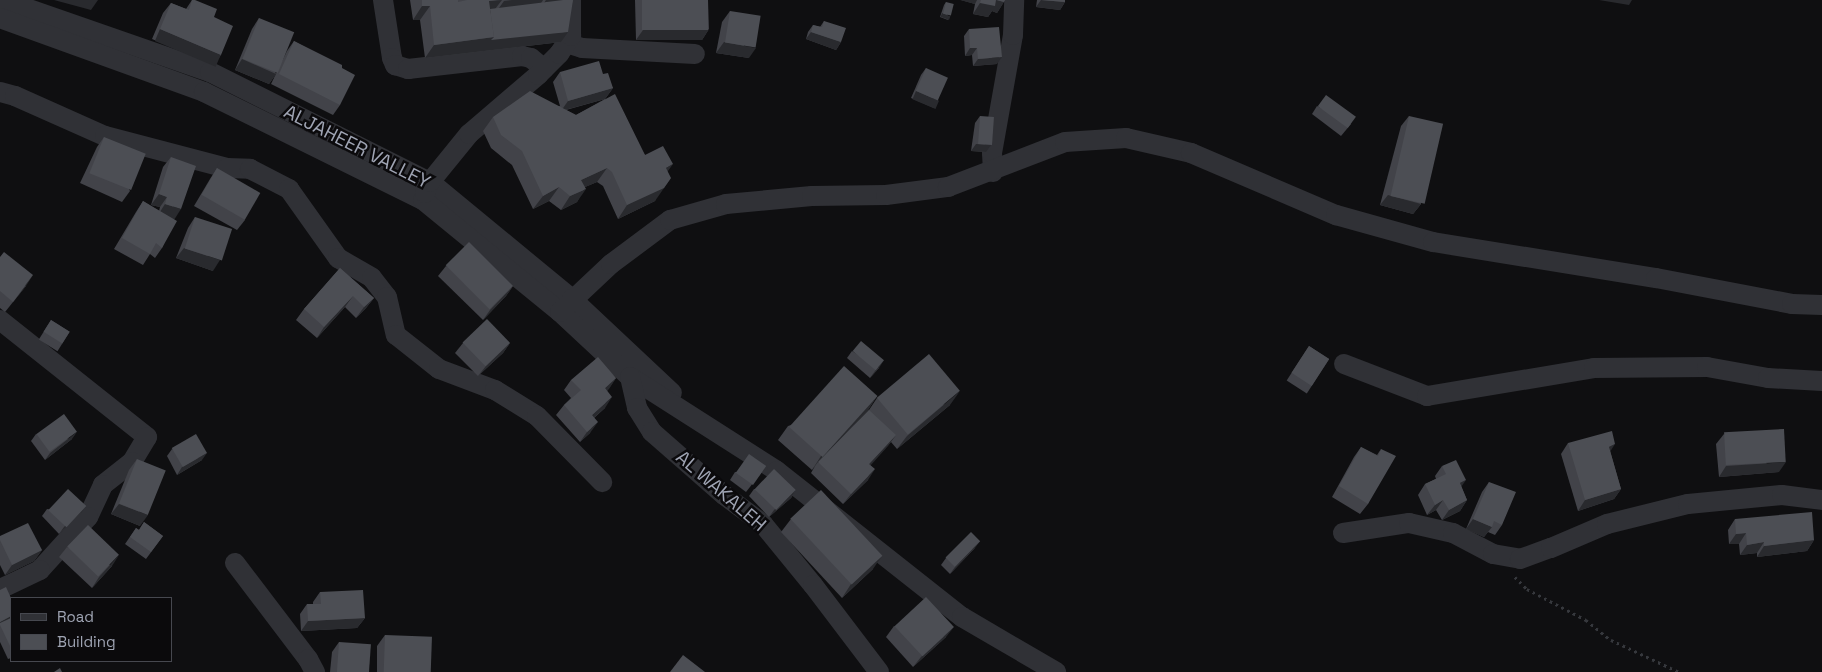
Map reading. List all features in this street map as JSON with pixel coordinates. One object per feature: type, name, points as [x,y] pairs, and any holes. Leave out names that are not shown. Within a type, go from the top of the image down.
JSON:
[{"type":"street","name":"ALJAHEER VALLEY","points":[[3,0],[210,72],[426,191],[703,422]]},
{"type":"street","points":[[383,0],[392,58],[395,65],[408,69],[522,56],[531,58],[544,69]]},
{"type":"street","points":[[426,191],[469,134],[544,69],[566,43],[571,36],[572,0]]},
{"type":"street","points":[[993,172],[992,153],[1013,35],[1014,0]]},
{"type":"street","name":"ALJAHEER VALLEY","points":[[0,18],[204,92],[426,191]]},
{"type":"street","points":[[566,43],[582,48],[695,54]]},
{"type":"street","points":[[0,92],[15,96],[105,136],[226,168],[250,169],[289,189],[338,258],[372,278],[387,297],[396,335],[439,369],[495,390],[537,416],[602,482]]},
{"type":"street","points":[[566,306],[611,264],[670,220],[726,204],[812,196],[886,195],[948,187],[993,172],[1065,142],[1126,138],[1191,153],[1336,216],[1433,242],[1656,278],[1792,304],[1822,305]]},
{"type":"street","name":"ALJAHEER VALLEY","points":[[566,306],[630,377],[777,471],[962,617],[1056,672]]},
{"type":"street","points":[[0,320],[147,437],[132,462],[103,485],[88,517],[40,570],[0,589]]},
{"type":"street","points":[[1344,364],[1427,396],[1594,368],[1707,366],[1768,378],[1822,381]]},
{"type":"street","name":"AL WAKALEH","points":[[630,377],[637,408],[652,432],[724,495],[763,524],[813,585],[878,672]]},
{"type":"street","points":[[1343,533],[1409,523],[1453,533],[1493,554],[1520,559],[1607,524],[1688,504],[1782,495],[1822,500]]},
{"type":"street","points":[[235,563],[308,659],[315,672]]},
{"type":"path","points":[[1514,575],[1527,589],[1586,620],[1611,640],[1679,672]]},
{"type":"building","points":[[192,0],[217,9],[214,17],[233,26],[221,55],[160,29],[171,3],[189,10]]},
{"type":"building","points":[[422,0],[458,0],[458,2],[467,0],[497,0],[489,1],[494,37],[434,45],[430,6],[422,6]]},
{"type":"building","points":[[573,0],[568,32],[491,40],[494,37],[490,9]]},
{"type":"building","points":[[642,0],[708,0],[708,30],[642,30]]},
{"type":"building","points":[[981,0],[996,0],[995,6],[980,3]]},
{"type":"building","points":[[1041,0],[1065,0],[1065,2]]},
{"type":"building","points":[[946,2],[954,4],[951,16],[943,14]]},
{"type":"building","points":[[730,11],[761,16],[756,47],[725,43]]},
{"type":"building","points":[[259,18],[294,32],[278,73],[243,59]]},
{"type":"building","points":[[824,21],[846,28],[841,42],[811,32],[813,25],[822,27]]},
{"type":"building","points":[[999,27],[1002,57],[978,59],[977,48],[970,48],[969,29]]},
{"type":"building","points":[[294,41],[342,65],[342,68],[355,75],[340,105],[279,74]]},
{"type":"building","points":[[599,61],[603,74],[608,73],[613,88],[568,101],[560,72]]},
{"type":"building","points":[[926,68],[948,78],[938,101],[916,91]]},
{"type":"building","points":[[530,91],[576,115],[615,94],[645,155],[663,146],[673,164],[666,168],[671,178],[664,188],[627,205],[612,172],[607,168],[581,180],[586,189],[570,196],[559,187],[543,196],[522,151],[501,135],[493,117]]},
{"type":"building","points":[[1326,95],[1356,117],[1348,128],[1318,106]]},
{"type":"building","points":[[980,116],[994,117],[992,145],[978,144]]},
{"type":"building","points":[[1409,116],[1443,124],[1425,204],[1391,196]]},
{"type":"building","points":[[104,137],[146,154],[131,190],[89,173]]},
{"type":"building","points":[[171,157],[196,166],[181,209],[165,204],[167,197],[159,194]]},
{"type":"building","points":[[217,168],[260,193],[245,220],[202,195]]},
{"type":"building","points":[[143,201],[177,221],[162,248],[156,243],[150,254],[122,238]]},
{"type":"building","points":[[195,217],[232,229],[222,260],[185,248]]},
{"type":"building","points":[[469,242],[513,286],[490,309],[446,265]]},
{"type":"building","points":[[4,252],[33,275],[13,302],[0,291],[0,257]]},
{"type":"building","points":[[340,268],[374,298],[364,307],[353,296],[324,327],[304,309]]},
{"type":"building","points":[[487,319],[510,343],[485,366],[463,343]]},
{"type":"building","points":[[51,320],[70,332],[62,344],[44,332]]},
{"type":"building","points":[[861,341],[884,360],[876,370],[853,351]]},
{"type":"building","points":[[1309,346],[1329,359],[1312,386],[1292,373]]},
{"type":"building","points":[[929,354],[960,391],[908,434],[877,398]]},
{"type":"building","points":[[598,357],[616,378],[605,388],[612,397],[592,415],[598,422],[587,432],[564,405],[581,390],[571,380]]},
{"type":"building","points":[[844,366],[877,396],[823,457],[789,427]]},
{"type":"building","points":[[869,410],[896,435],[869,464],[875,469],[851,494],[818,462]]},
{"type":"building","points":[[64,414],[77,432],[49,452],[36,434]]},
{"type":"building","points":[[1784,429],[1786,462],[1726,465],[1724,432]]},
{"type":"building","points":[[1612,431],[1615,444],[1609,447],[1621,489],[1585,500],[1568,443]]},
{"type":"building","points":[[196,434],[207,453],[183,467],[172,448]]},
{"type":"building","points":[[1361,447],[1378,456],[1381,449],[1396,456],[1368,504],[1339,486]]},
{"type":"building","points":[[749,454],[766,466],[753,485],[736,473]]},
{"type":"building","points":[[137,459],[166,471],[148,515],[119,504]]},
{"type":"building","points":[[1456,460],[1466,480],[1460,483],[1467,500],[1449,510],[1443,500],[1435,505],[1425,484],[1446,474],[1442,466]]},
{"type":"building","points":[[774,469],[796,490],[776,510],[755,489]]},
{"type":"building","points":[[1489,482],[1516,492],[1502,525],[1494,521],[1492,527],[1473,519]]},
{"type":"building","points":[[68,489],[86,506],[67,527],[48,510]]},
{"type":"building","points":[[821,490],[882,556],[852,584],[790,519]]},
{"type":"building","points":[[1812,512],[1814,540],[1764,546],[1764,542],[1747,545],[1746,533],[1736,534],[1735,519]]},
{"type":"building","points":[[144,522],[163,536],[151,552],[130,537],[136,528],[139,530]]},
{"type":"building","points":[[28,523],[42,550],[12,565],[0,540],[0,536]]},
{"type":"building","points":[[88,525],[119,555],[98,576],[67,547]]},
{"type":"building","points":[[971,532],[980,541],[955,567],[946,557]]},
{"type":"building","points":[[6,587],[11,597],[10,617],[0,622],[0,590]]},
{"type":"building","points":[[363,590],[365,618],[308,621],[307,604],[321,604],[320,592]]},
{"type":"building","points":[[926,597],[954,627],[923,656],[895,626]]},
{"type":"building","points":[[10,618],[10,646],[0,625],[0,623]]},
{"type":"building","points":[[385,635],[432,637],[431,672],[384,672]]},
{"type":"building","points":[[339,642],[371,644],[369,672],[337,672]]},
{"type":"building","points":[[683,655],[705,672],[670,672]]},
{"type":"building","points":[[60,668],[62,672],[54,672]]}]
